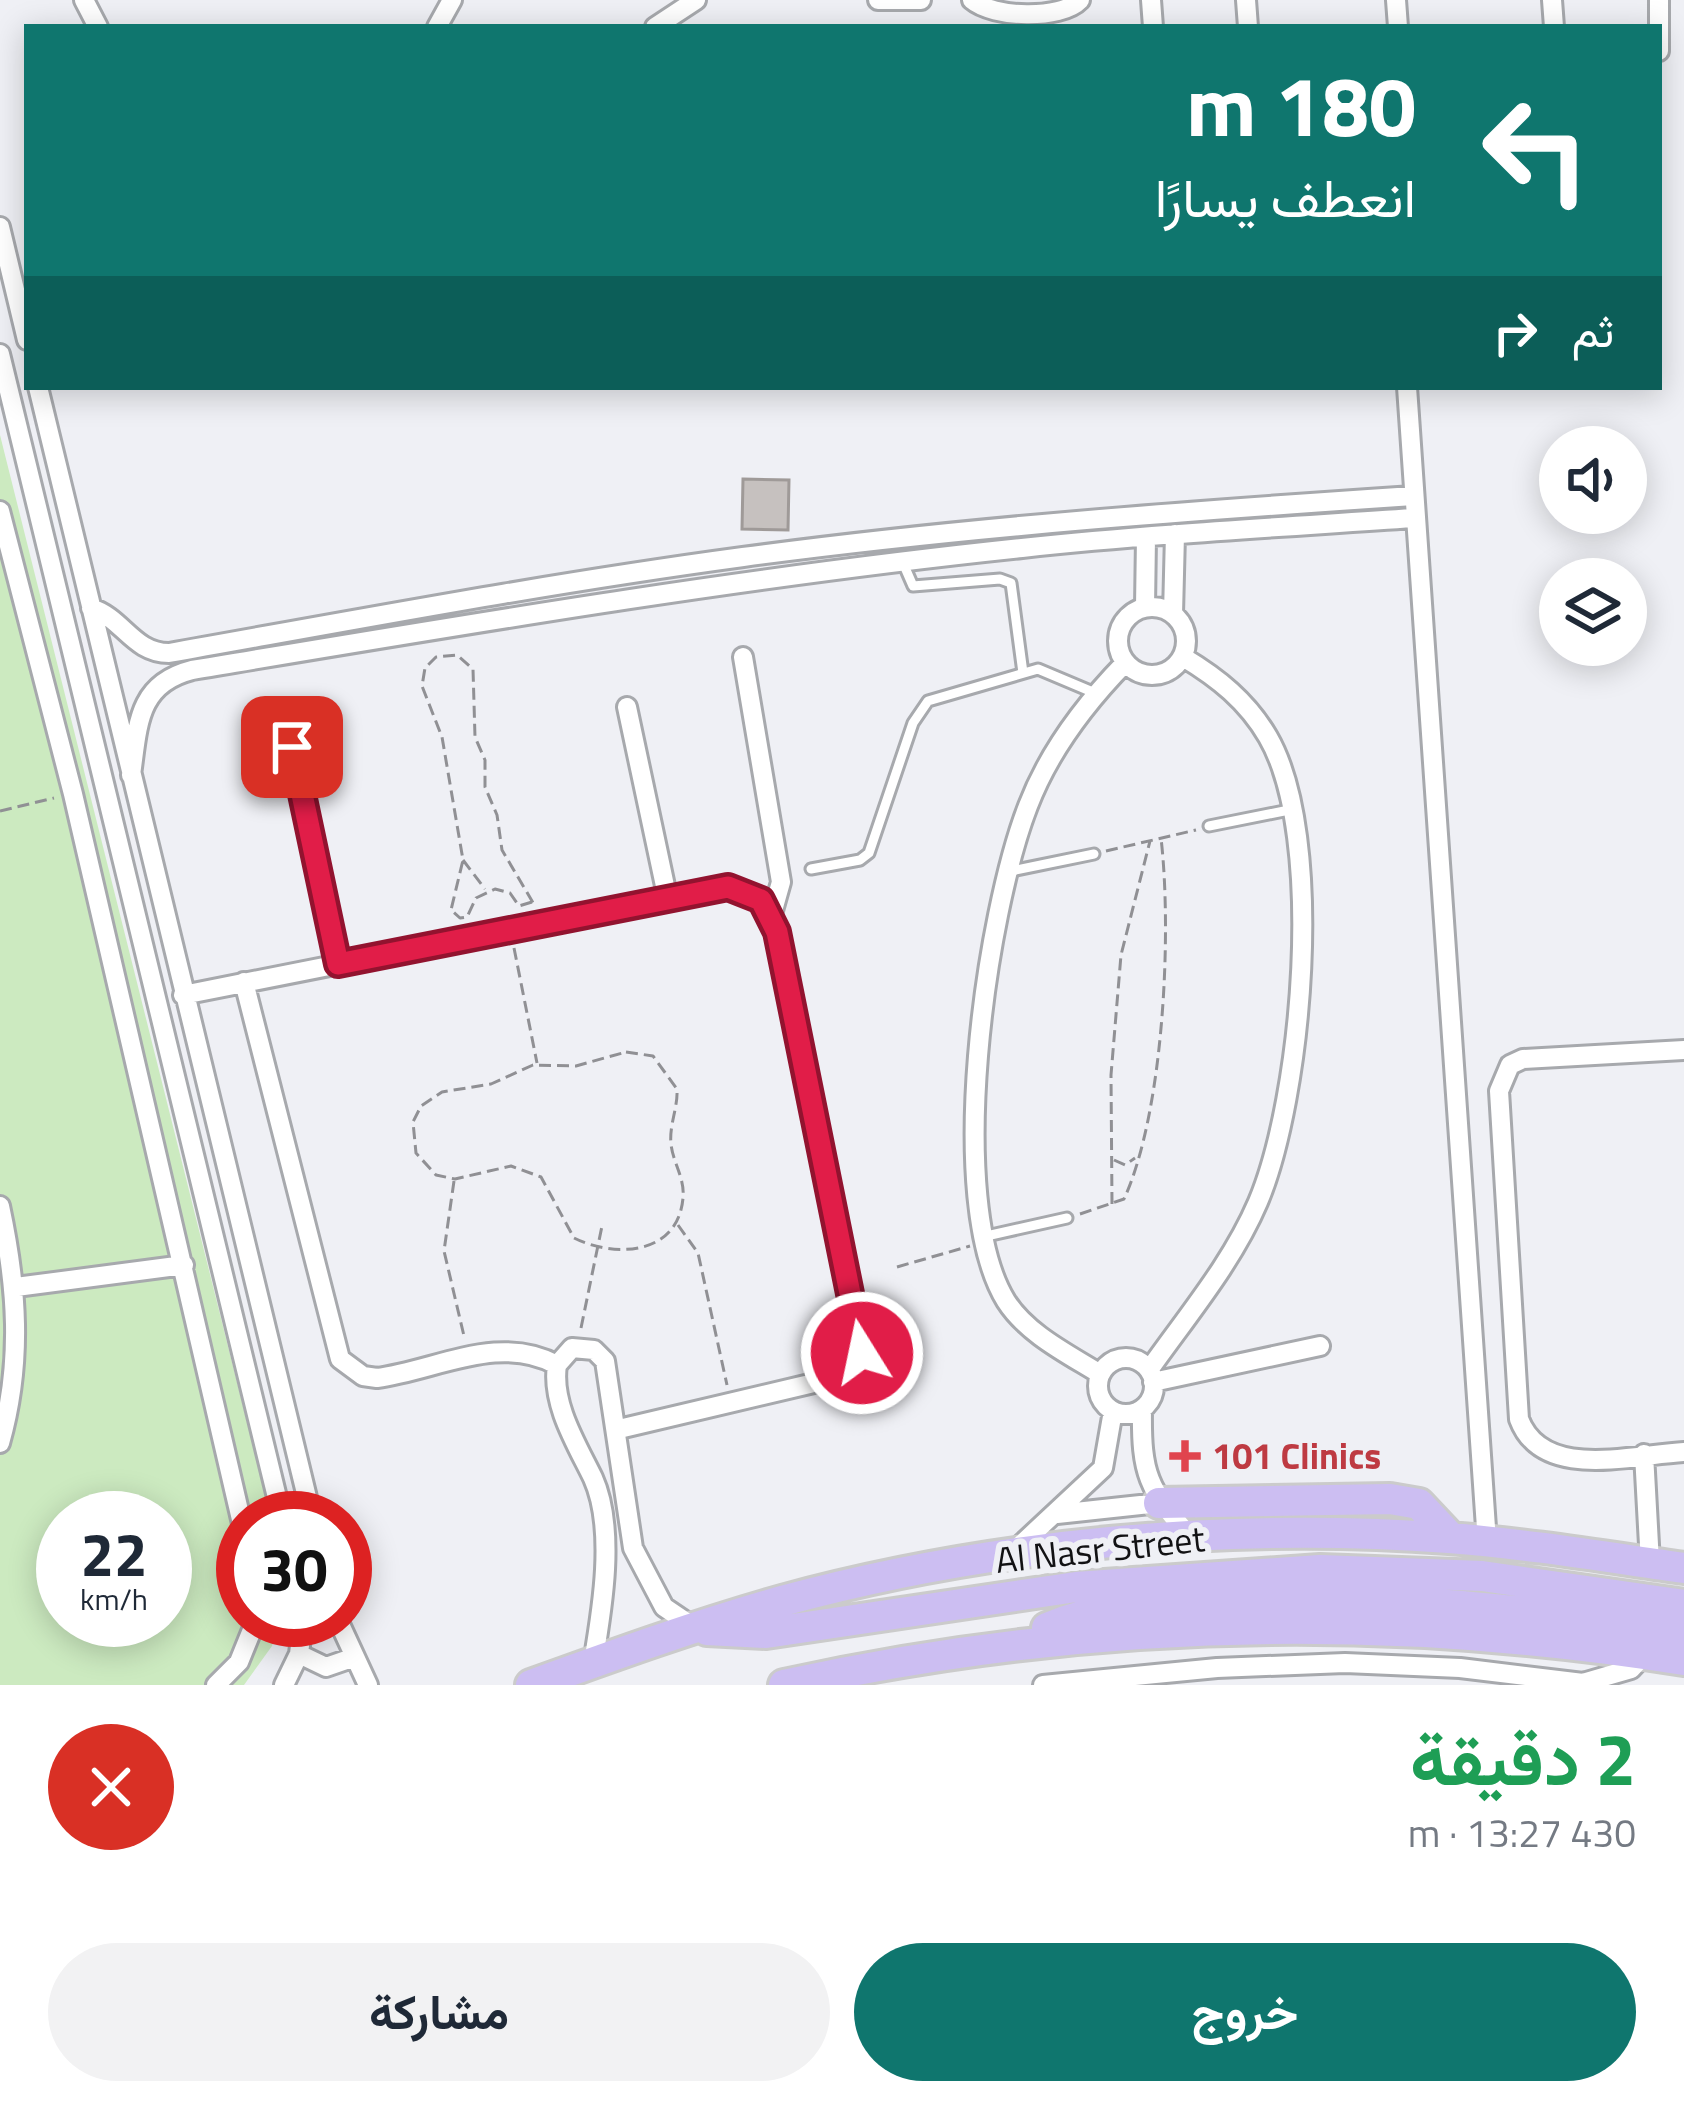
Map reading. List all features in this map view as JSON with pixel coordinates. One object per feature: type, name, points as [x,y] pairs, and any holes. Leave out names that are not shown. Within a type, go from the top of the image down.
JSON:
[{"type":"main road","points":[[1159,1503],[1390,1499],[1419,1504],[1451,1538]]},
{"type":"main road","name":"Al Nasr Street","points":[[531,1685],[695,1628],[828,1590],[1008,1557],[1190,1537],[1451,1538],[1684,1568]]},
{"type":"main road","points":[[695,1628],[766,1634],[1076,1587],[1320,1570],[1482,1576],[1684,1605]]},
{"type":"main road","points":[[1015,1644],[1077,1617],[1126,1606],[1303,1600],[1517,1607],[1684,1634]]},
{"type":"main road","points":[[784,1685],[1015,1644],[1169,1630],[1324,1627],[1479,1635],[1636,1669],[1684,1660]]},
{"type":"street","points":[[660,24],[696,0]]},
{"type":"street","points":[[878,0],[921,0]]},
{"type":"street","points":[[972,0],[996,13],[1070,9],[1080,0]]},
{"type":"street","points":[[0,227],[24,327]]},
{"type":"street","points":[[0,354],[275,1491]]},
{"type":"street","points":[[39,390],[305,1491]]},
{"type":"street","points":[[1407,390],[1487,1542]]},
{"type":"street","points":[[91,608],[115,619],[139,646],[169,653],[467,599],[892,541],[1136,515],[1413,496]]},
{"type":"street","points":[[0,511],[73,794],[146,1126],[184,1265],[235,1491]]},
{"type":"street","points":[[130,775],[140,711],[168,676],[592,603],[899,563],[1146,537],[1413,518]]},
{"type":"street","points":[[1173,614],[1175,535]]},
{"type":"street","points":[[1145,607],[1146,537]]},
{"type":"street","points":[[892,541],[899,563]]},
{"type":"street","points":[[1145,607],[1173,614],[1185,629],[1183,657]]},
{"type":"street","points":[[1145,607],[1121,625],[1117,644],[1125,663],[1139,673],[1156,675],[1183,657]]},
{"type":"street","points":[[619,1429],[848,1374],[862,1353],[772,914],[781,882],[743,657]]},
{"type":"street","points":[[1183,657],[1233,692],[1270,741],[1294,808],[1301,870],[1297,995],[1272,1161],[1240,1239],[1151,1376],[1142,1409],[1142,1460],[1159,1503],[1190,1537]]},
{"type":"street","points":[[1100,1374],[1055,1347],[1010,1307],[983,1239],[977,1200],[982,1045],[992,941],[1007,872],[1047,764],[1095,693],[1125,663]]},
{"type":"street","points":[[628,707],[668,900]]},
{"type":"street","points":[[292,747],[338,964]]},
{"type":"street","points":[[183,995],[728,887],[746,890],[772,914]]},
{"type":"street","points":[[244,982],[340,1359],[350,1369],[377,1378],[512,1351],[556,1365]]},
{"type":"street","points":[[1684,1050],[1522,1059],[1510,1065],[1499,1091],[1519,1419],[1527,1440],[1545,1455],[1568,1459],[1684,1452]]},
{"type":"street","points":[[0,1206],[16,1288],[15,1359],[0,1443]]},
{"type":"street","points":[[16,1288],[184,1265]]},
{"type":"street","points":[[1008,1557],[1103,1468],[1113,1411],[1098,1388],[1100,1374],[1124,1358],[1151,1376],[1320,1346]]},
{"type":"street","points":[[556,1365],[578,1347],[594,1350],[605,1360],[619,1429],[618,1469],[637,1557],[664,1607],[695,1628]]},
{"type":"street","points":[[556,1365],[575,1452],[591,1474],[606,1564],[593,1663]]},
{"type":"street","points":[[1113,1411],[1142,1409]]},
{"type":"street","points":[[1644,1454],[1650,1563]]},
{"type":"street","points":[[591,1474],[618,1469]]},
{"type":"street","points":[[1058,1514],[1159,1503]]},
{"type":"street","points":[[606,1564],[637,1557]]},
{"type":"street","points":[[216,1685],[238,1662],[244,1647]]},
{"type":"street","points":[[284,1685],[300,1647]]},
{"type":"street","points":[[348,1647],[368,1685]]},
{"type":"street","points":[[299,1654],[326,1667],[352,1658]]},
{"type":"street","points":[[1042,1685],[1217,1668],[1345,1663],[1460,1668],[1582,1683],[1636,1669]]},
{"type":"lane","points":[[899,563],[913,586],[1000,579],[1011,583],[1023,673]]},
{"type":"lane","points":[[812,869],[860,860],[869,853],[913,723],[928,701],[1023,673],[1049,671],[1095,693]]},
{"type":"lane","points":[[1209,826],[1294,808]]},
{"type":"lane","points":[[1007,872],[1094,854]]},
{"type":"lane","points":[[983,1239],[1067,1218]]},
{"type":"path","points":[[532,902],[519,906],[503,890],[486,891],[476,898],[467,917],[453,914],[463,860],[442,737],[422,686],[430,661],[450,653],[469,662],[476,676],[475,737],[485,760],[487,792],[505,859],[546,923]]},
{"type":"path","points":[[0,811],[73,794]]},
{"type":"path","points":[[1094,854],[1209,826]]},
{"type":"path","points":[[1067,1218],[1112,1205],[1127,1193],[1162,1008],[1166,884],[1161,838]]},
{"type":"path","points":[[1112,1205],[1121,956],[1150,841]]},
{"type":"path","points":[[463,860],[486,891]]},
{"type":"path","points":[[511,930],[537,1064]]},
{"type":"path","points":[[635,1052],[653,1056],[669,1071],[677,1100],[671,1150],[684,1194],[676,1222],[646,1247],[627,1252],[568,1232],[553,1192],[534,1172],[504,1166],[454,1179],[428,1170],[416,1153],[411,1131],[422,1106],[442,1092],[490,1084],[537,1064],[587,1064],[635,1052]]},
{"type":"path","points":[[1111,1152],[1125,1166],[1136,1156]]},
{"type":"path","points":[[454,1179],[444,1251],[469,1357]]},
{"type":"path","points":[[676,1222],[698,1253],[732,1405]]},
{"type":"path","points":[[578,1347],[602,1226]]},
{"type":"path","points":[[897,1267],[983,1239]]},
{"type":"green space","points":[[0,435],[264,1491],[216,1491],[216,1647],[271,1647],[244,1685],[0,1685]]},
{"type":"building","points":[[743,479],[789,480],[788,530],[742,529]]},
{"type":"place","name":"101 Clinics","points":[[1185,1456]]},
{"type":"route","points":[[292,747],[338,964],[728,887],[746,890],[761,900],[777,932],[862,1353]]}]
